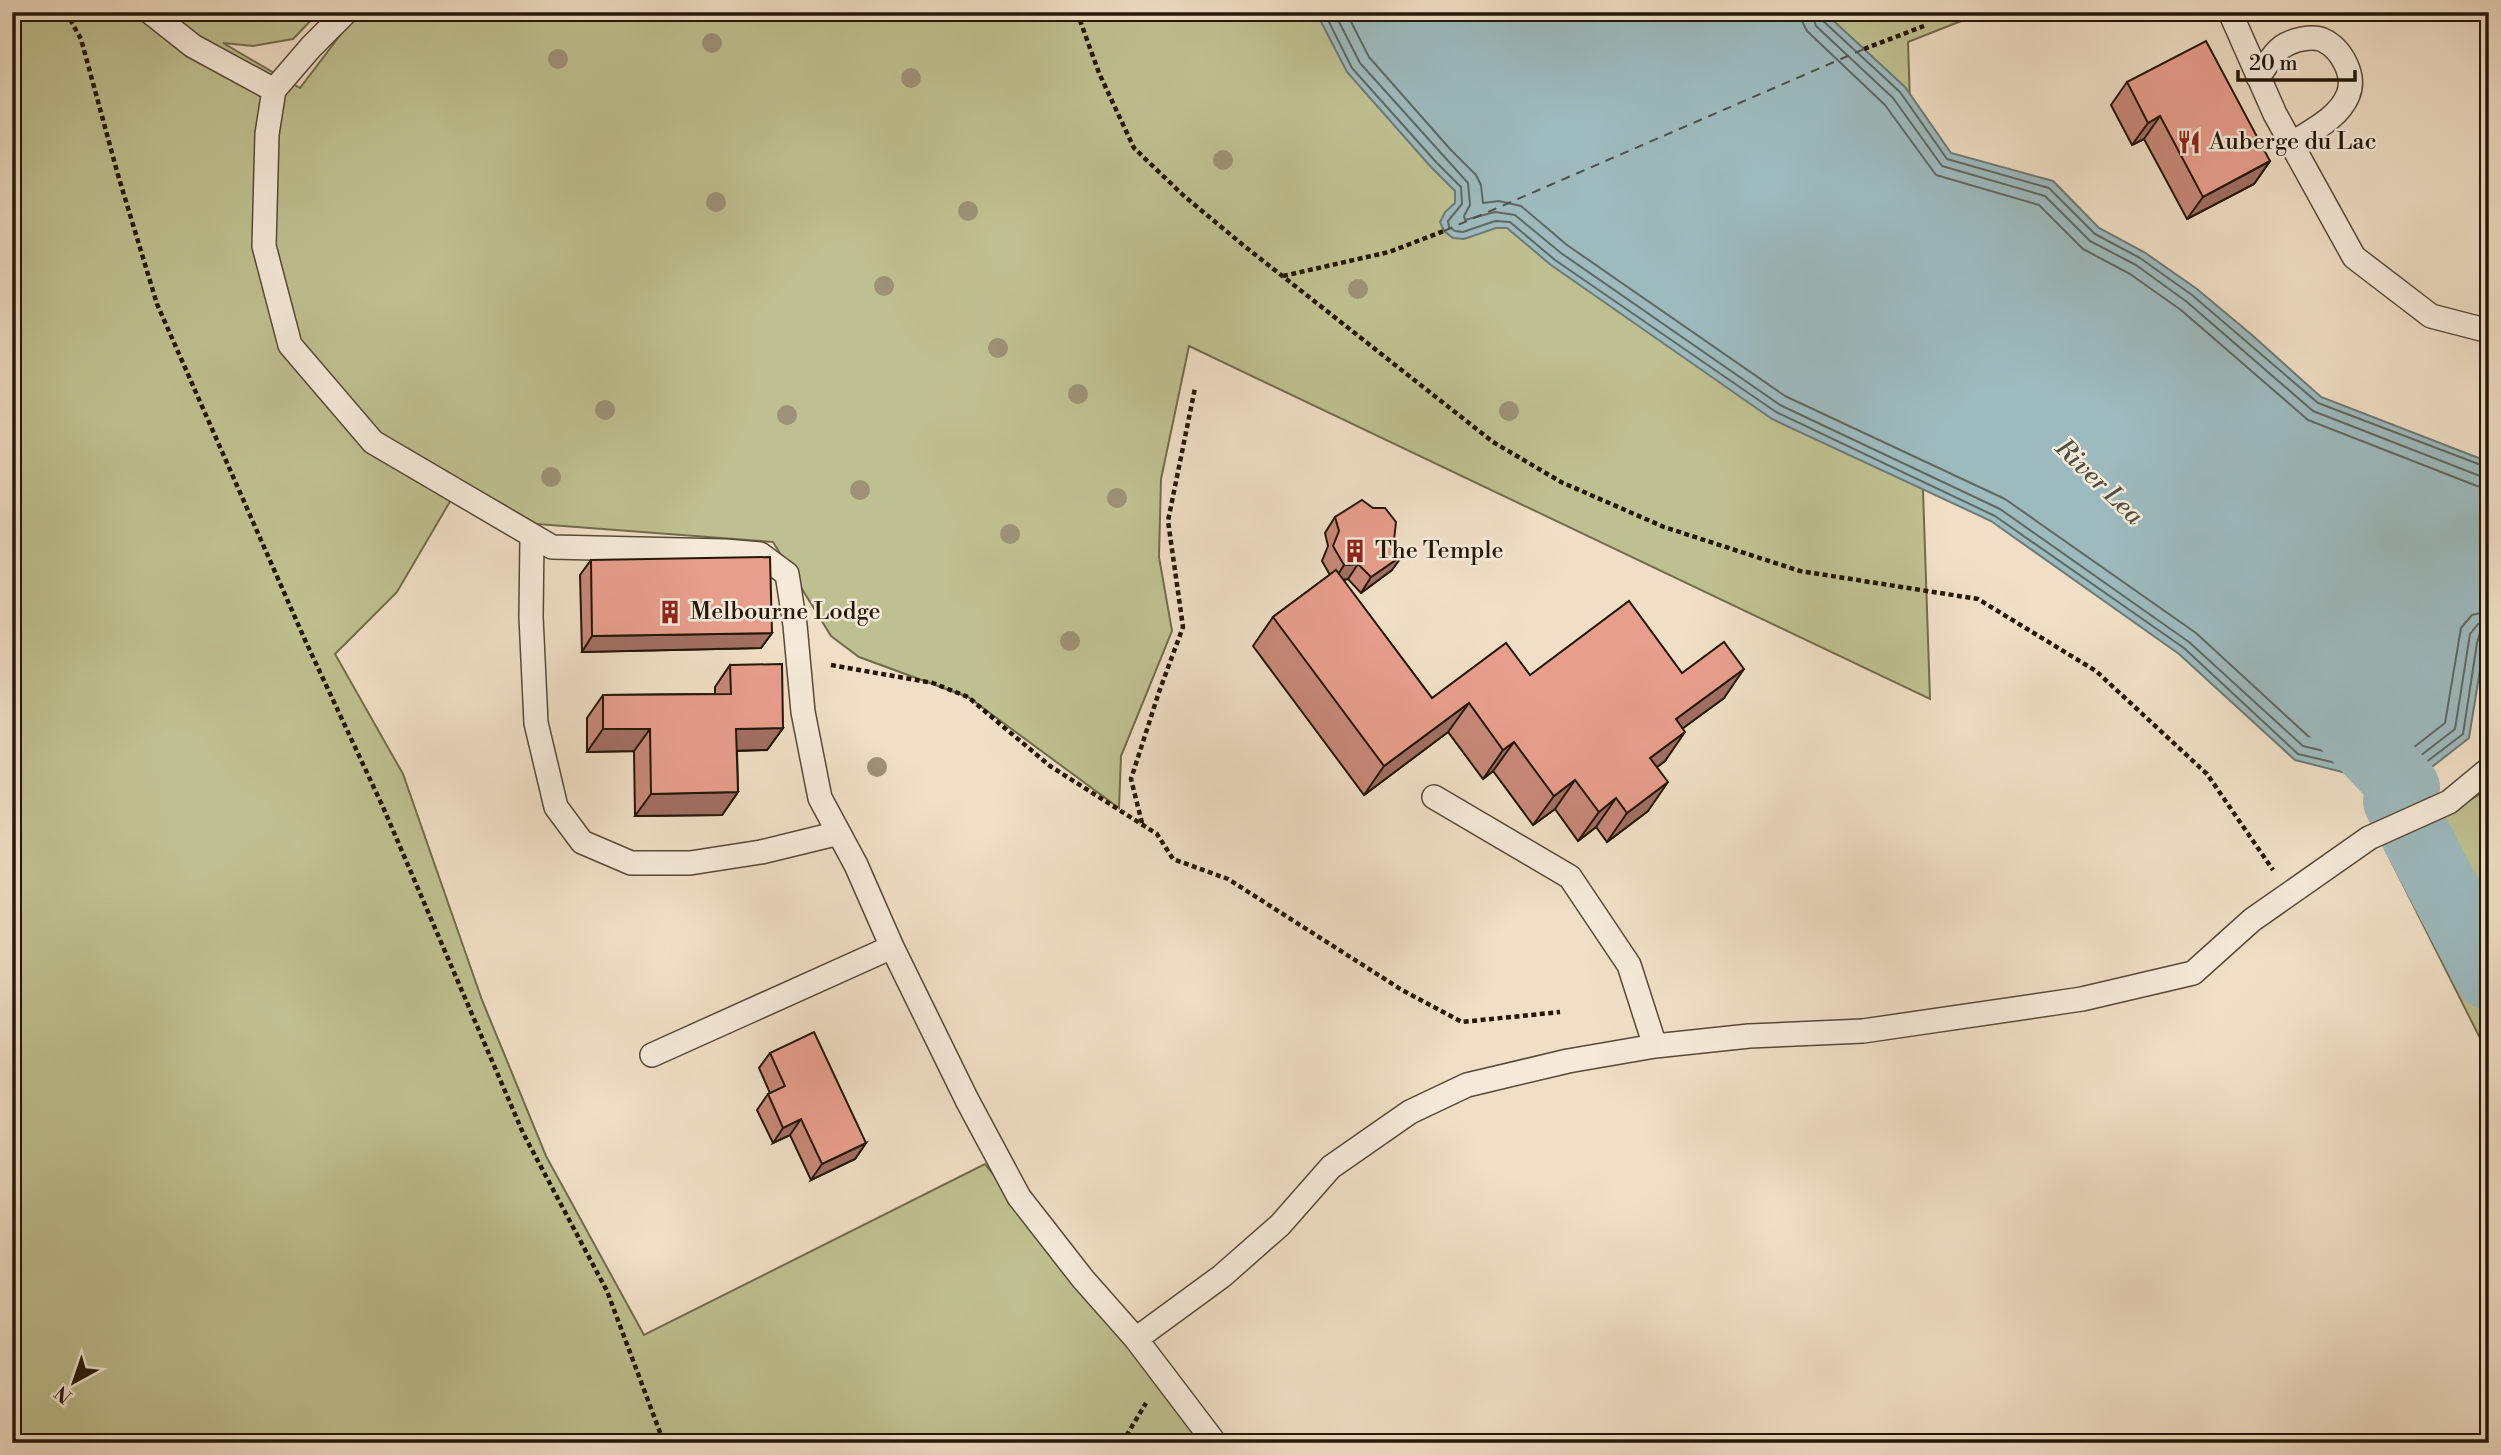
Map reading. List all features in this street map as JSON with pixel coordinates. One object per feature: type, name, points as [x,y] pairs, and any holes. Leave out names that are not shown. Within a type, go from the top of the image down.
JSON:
[{"type":"lane","points":[[150,12],[193,46],[274,90]]},
{"type":"lane","points":[[346,12],[274,90],[267,134],[264,246],[290,345],[373,442],[552,547],[760,554],[787,573],[803,712],[820,798],[856,865],[892,947],[967,1100],[1019,1197],[1083,1279],[1136,1339],[1215,1443]]},
{"type":"lane","points":[[2230,12],[2291,144],[2354,257],[2431,316],[2489,331]]},
{"type":"lane","points":[[2258,77],[2280,47],[2299,39],[2322,40],[2338,53],[2351,73],[2349,94],[2335,115],[2291,144]]},
{"type":"lane","points":[[532,537],[531,617],[536,723],[556,807],[582,842],[631,863],[690,863],[761,852],[839,833]]},
{"type":"lane","points":[[1136,1339],[1222,1276],[1280,1225],[1331,1167],[1409,1112],[1467,1085],[1568,1061],[1655,1046],[1749,1036],[1863,1031],[2082,999],[2193,973],[2252,920],[2369,838],[2449,802],[2489,769]]},
{"type":"lane","points":[[1434,797],[1570,877],[1629,965],[1655,1046]]},
{"type":"lane","points":[[652,1055],[892,947]]},
{"type":"path","points":[[66,12],[81,39],[118,175],[158,304],[304,640],[383,807],[523,1133],[607,1291],[664,1443]]},
{"type":"path","points":[[1077,12],[1099,73],[1134,148],[1184,196],[1493,442],[1561,482],[1664,527],[1800,572],[1978,599],[2096,671],[2207,774],[2289,894]]},
{"type":"path","points":[[1864,50],[1924,26]]},
{"type":"path","points":[[1282,276],[1390,252],[1444,231]]},
{"type":"path","points":[[1142,824],[1131,779],[1158,692],[1183,627],[1168,521],[1195,388]]},
{"type":"path","points":[[829,665],[933,683],[968,697],[1050,766],[1157,834],[1173,859],[1228,879],[1402,990],[1462,1023],[1560,1012]]},
{"type":"path","points":[[1122,1443],[1163,1376]]},
{"type":"green space","points":[[12,12],[319,12],[293,39],[253,46],[223,43],[300,88],[360,12],[1984,12],[1908,42],[1930,699],[1189,346],[1161,479],[1159,557],[1172,631],[1121,756],[1119,808],[968,697],[859,657],[831,636],[773,542],[537,524],[462,481],[397,592],[335,654],[403,774],[482,1000],[546,1156],[644,1335],[985,1164],[1205,1443],[12,1443]]},
{"type":"green space","points":[[2489,789],[2489,1056],[2385,849]]},
{"type":"water","points":[[1316,12],[1824,12],[1905,87],[1951,153],[2053,181],[2099,228],[2144,252],[2197,289],[2321,397],[2489,462],[2489,626],[2469,738],[2405,788],[2295,760],[2179,654],[1991,521],[1772,419],[1551,265],[1507,228],[1496,228],[1464,239],[1453,238],[1444,231],[1440,222],[1445,212],[1455,203],[1455,191],[1347,72]]},
{"type":"building","name":"Auberge du Lac","points":[[2206,41],[2270,161],[2203,197],[2160,116],[2148,123],[2127,82]]},
{"type":"building","name":"The Temple","points":[[1362,500],[1373,508],[1385,508],[1396,522],[1394,540],[1403,555],[1371,577],[1358,564],[1344,565],[1333,546],[1339,531],[1335,517]]},
{"type":"building","name":"Melbourne Lodge","points":[[770,557],[772,633],[592,636],[591,560]]},
{"type":"building","points":[[1336,570],[1432,698],[1506,643],[1530,675],[1629,601],[1682,673],[1724,642],[1744,669],[1676,719],[1685,732],[1650,758],[1668,782],[1627,813],[1616,798],[1599,812],[1575,780],[1554,796],[1514,742],[1503,750],[1469,703],[1384,766],[1273,617]]},
{"type":"building","points":[[782,664],[783,728],[736,729],[738,792],[651,794],[650,729],[603,729],[603,695],[731,694],[730,665]]},
{"type":"building","points":[[814,1032],[866,1143],[822,1164],[801,1119],[783,1128],[768,1094],[785,1086],[770,1053]]},
{"type":"waterway","name":"River Lea","points":[[2339,717],[2405,788],[2398,801],[2489,975]]},
{"type":"ferry route","points":[[1444,231],[1864,49]]},
{"type":"place","name":"Auberge du Lac","points":[[2189,142]]},
{"type":"place","name":"The Temple","points":[[1355,551]]},
{"type":"place","name":"Melbourne Lodge","points":[[670,612]]}]
